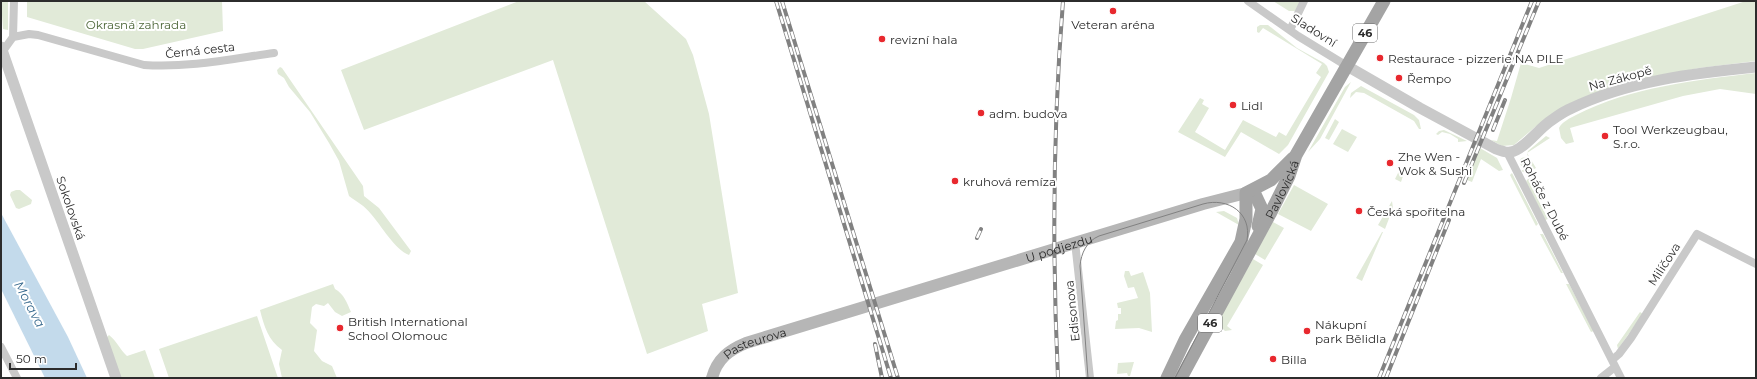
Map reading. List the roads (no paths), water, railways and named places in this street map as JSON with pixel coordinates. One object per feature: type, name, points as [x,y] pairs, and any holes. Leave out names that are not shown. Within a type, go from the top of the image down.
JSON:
[{"type":"main road","name":"Pavlovická","points":[[1180,378],[1289,176],[1296,155],[1384,1]]},
{"type":"main road","name":"U podjezdu","points":[[811,322],[1249,191],[1271,180],[1296,155]]},
{"type":"main road","points":[[1249,191],[1260,202],[1262,212],[1254,234],[1252,247]]},
{"type":"main road","name":"46","points":[[1167,378],[1185,340],[1238,248],[1245,228],[1249,191]]},
{"type":"main road","name":"Pasteurova","points":[[712,378],[719,361],[735,348],[811,322]]},
{"type":"street","points":[[2,49],[12,37],[14,1]]},
{"type":"street","name":"Sladovní","points":[[1248,1],[1347,66]]},
{"type":"street","points":[[1290,30],[1304,1]]},
{"type":"street","name":"Černá cesta","points":[[12,37],[27,34],[38,35],[150,65],[179,66],[274,53]]},
{"type":"street","name":"Sokolovská","points":[[2,49],[116,378]]},
{"type":"street","name":"Roháče z Dubé","points":[[1347,66],[1434,116],[1496,149],[1507,152],[1621,378]]},
{"type":"street","name":"Na Zákopě","points":[[1507,152],[1520,147],[1549,122],[1560,115],[1592,99],[1652,82],[1694,74],[1756,66]]},
{"type":"street","name":"Milíčova","points":[[1613,364],[1697,234],[1756,264]]},
{"type":"street","name":"Edisonova","points":[[1076,242],[1090,378]]},
{"type":"street","points":[[1,347],[17,378]]},
{"type":"street","points":[[1601,378],[1613,364]]},
{"type":"water","name":"Morava","points":[[1,213],[68,337],[87,378],[45,378],[1,289]]},
{"type":"tram line","points":[[1088,378],[1080,266],[1083,252],[1088,244],[1099,236],[1203,204],[1212,202],[1229,205],[1236,209],[1246,222],[1248,230],[1247,240],[1175,378]]},
{"type":"railway","points":[[776,1],[891,378]]},
{"type":"railway","points":[[782,1],[898,378]]},
{"type":"railway","points":[[1058,378],[1054,190],[1057,95],[1063,1]]},
{"type":"railway","points":[[1379,378],[1532,1]]},
{"type":"railway","points":[[1464,183],[1539,1]]},
{"type":"railway","points":[[1493,130],[1505,100]]},
{"type":"railway","points":[[1386,378],[1449,220]]},
{"type":"railway","points":[[977,238],[981,229]]},
{"type":"railway","points":[[875,344],[882,378]]},
{"type":"place","name":"Veteran aréna","points":[[1113,11]]},
{"type":"place","name":"revizní hala","points":[[882,39]]},
{"type":"place","name":"Restaurace - pizzerie NA PILE","points":[[1380,58]]},
{"type":"place","name":"Řempo","points":[[1399,78]]},
{"type":"place","name":"Lidl","points":[[1233,105]]},
{"type":"place","name":"adm. budova","points":[[981,113]]},
{"type":"place","name":"Tool Werkzeugbau, S.r.o.","points":[[1605,136]]},
{"type":"place","name":"Zhe Wen - Wok & Sushi","points":[[1390,163]]},
{"type":"place","name":"kruhová remíza","points":[[955,181]]},
{"type":"place","name":"Česká spořitelna","points":[[1359,211]]},
{"type":"place","name":"British International School Olomouc","points":[[340,328]]},
{"type":"place","name":"Nákupní park Bělidla","points":[[1307,331]]},
{"type":"place","name":"Billa","points":[[1273,359]]},
{"type":"park label","name":"Okrasná zahrada","points":[[136,24]]}]
